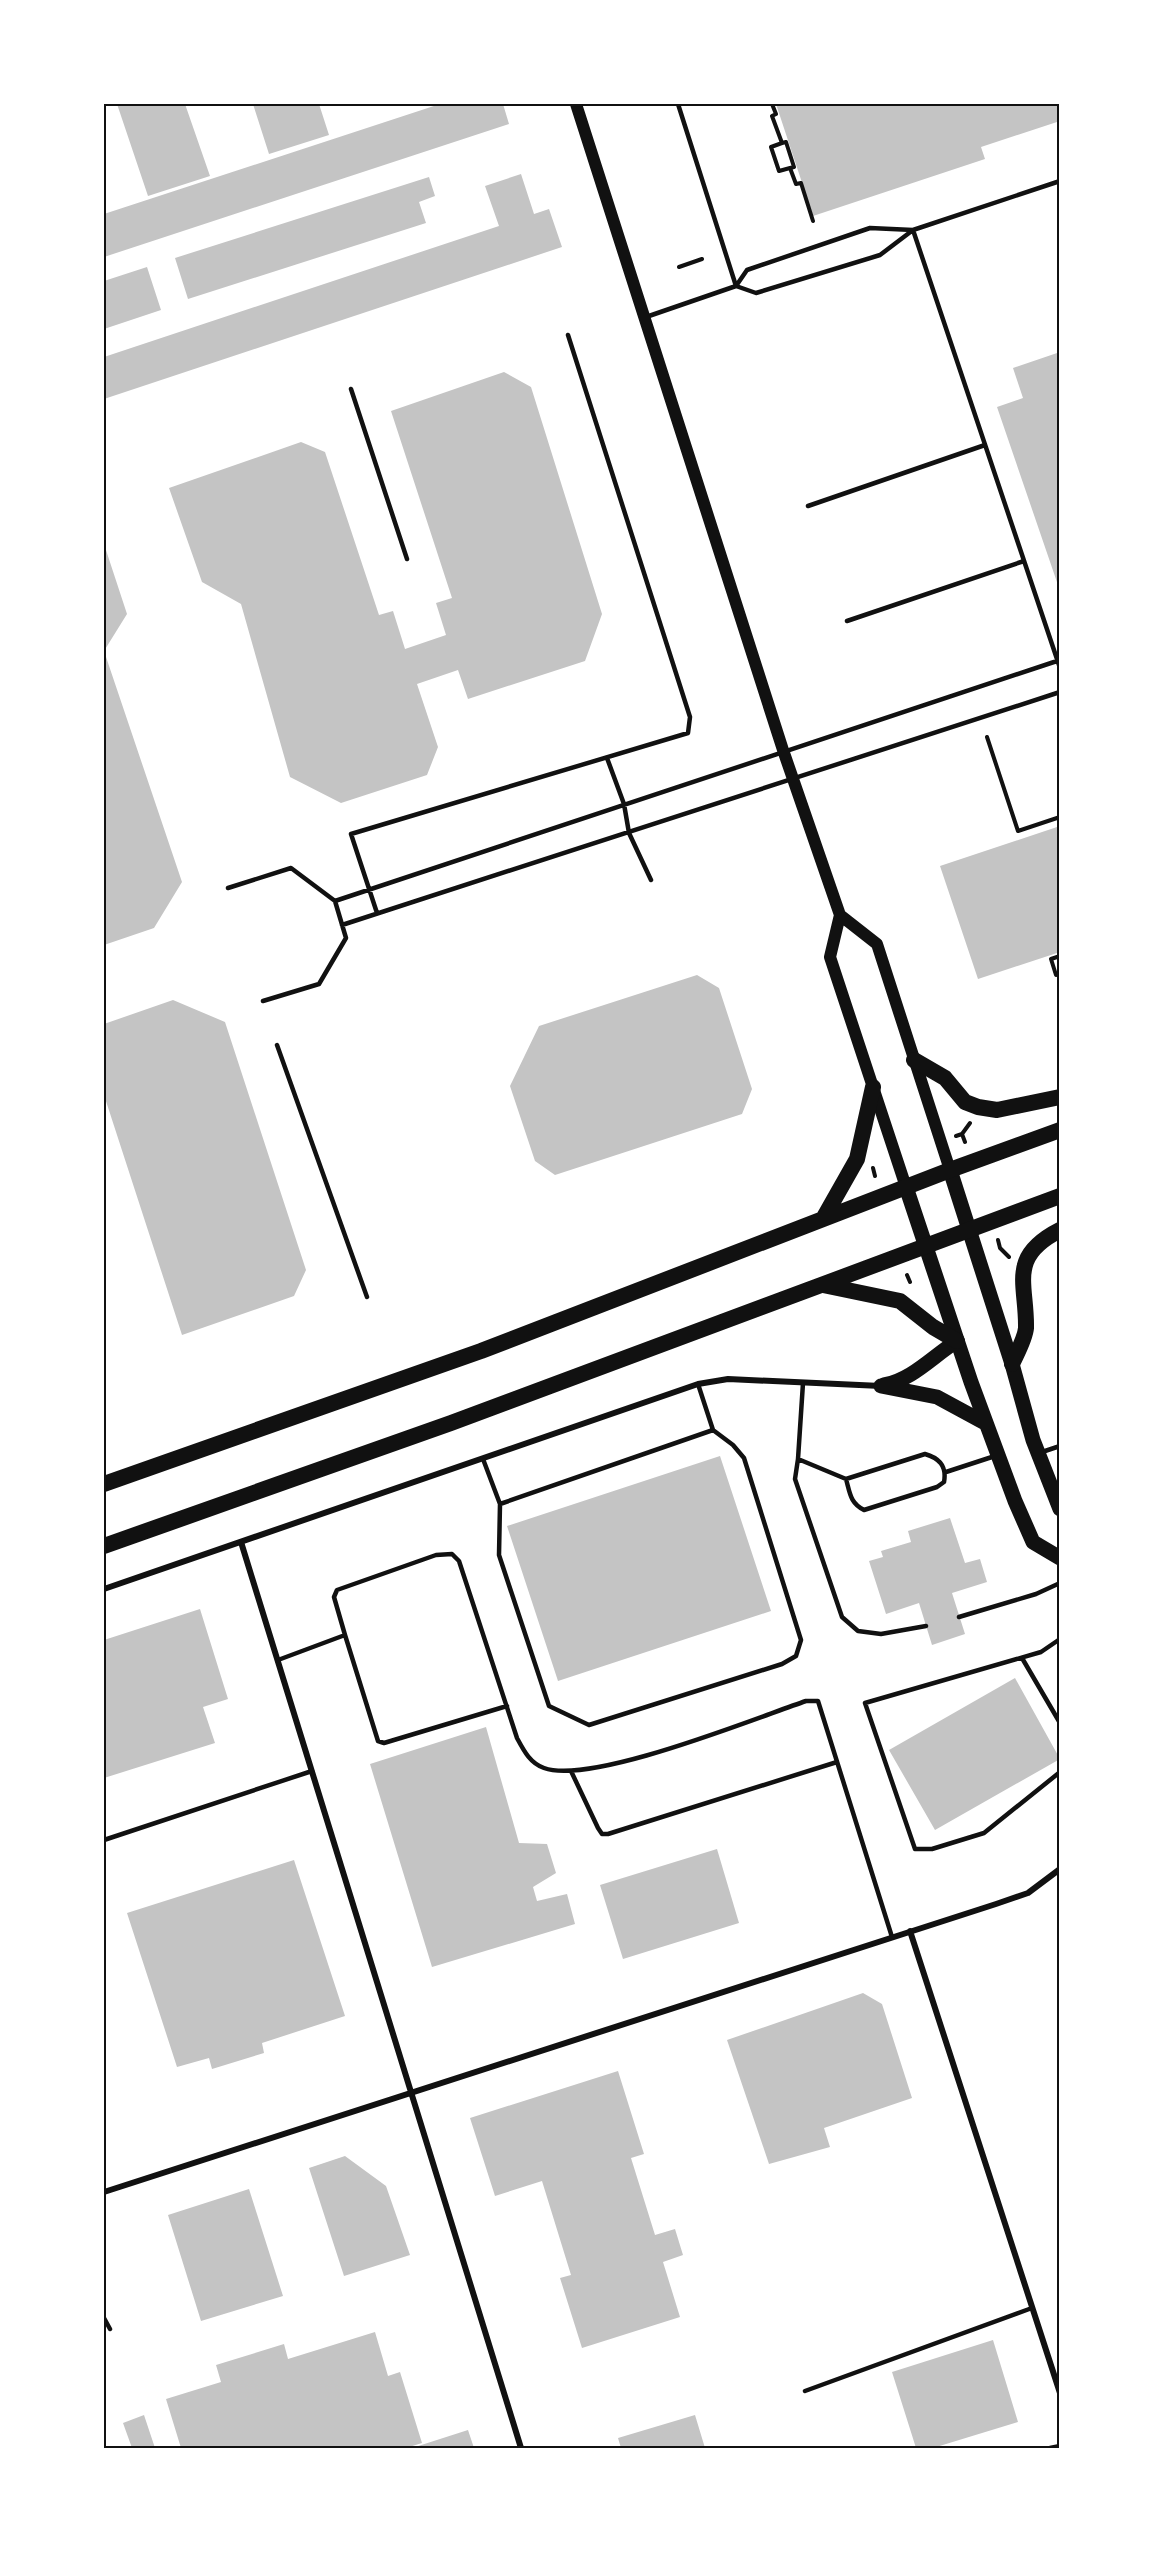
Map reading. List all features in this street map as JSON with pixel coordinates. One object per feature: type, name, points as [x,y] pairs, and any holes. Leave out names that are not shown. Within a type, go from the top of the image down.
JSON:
[{"type":"highway","points":[[914,1060],[945,1078],[965,1102],[978,1107],[997,1110],[1059,1097]]},
{"type":"highway","points":[[823,1219],[857,1159],[873,1087]]},
{"type":"highway","points":[[104,1484],[481,1351],[950,1170],[1059,1131]]},
{"type":"highway","points":[[104,1546],[451,1423],[1059,1196]]},
{"type":"highway","points":[[1012,1364],[1026,1330],[1022,1282],[1025,1266],[1035,1248],[1059,1230]]},
{"type":"highway","points":[[822,1285],[900,1301],[933,1327],[957,1341]]},
{"type":"main road","points":[[576,104],[783,750],[840,915],[830,957],[925,1245],[985,1423],[1033,1542],[1059,1558]]},
{"type":"main road","points":[[840,915],[877,944],[1012,1364],[1037,1454],[1059,1509]]},
{"type":"main road","points":[[881,1386],[895,1383],[916,1372],[938,1353],[957,1341]]},
{"type":"main road","points":[[881,1386],[937,1397],[985,1423]]},
{"type":"street","points":[[104,1589],[698,1383],[728,1379],[881,1386]]},
{"type":"street","points":[[241,1542],[521,2448]]},
{"type":"street","points":[[104,2192],[1028,1893],[1059,1869]]},
{"type":"street","points":[[910,1931],[1059,2393]]},
{"type":"lane","points":[[678,104],[736,286]]},
{"type":"lane","points":[[736,286],[756,293],[880,255],[913,230],[1059,181]]},
{"type":"lane","points":[[645,317],[736,286],[747,270],[870,228],[913,230]]},
{"type":"lane","points":[[913,230],[1059,668]]},
{"type":"lane","points":[[377,913],[351,834],[688,733],[690,717],[568,335]]},
{"type":"lane","points":[[351,389],[407,559]]},
{"type":"lane","points":[[808,506],[985,445]]},
{"type":"lane","points":[[847,621],[1024,561]]},
{"type":"lane","points":[[335,901],[1058,660]]},
{"type":"lane","points":[[342,925],[1059,692]]},
{"type":"lane","points":[[608,758],[624,804],[629,833],[651,880]]},
{"type":"lane","points":[[228,888],[291,868],[335,901],[346,938],[319,984],[263,1000]]},
{"type":"lane","points":[[277,1045],[367,1297]]},
{"type":"lane","points":[[483,1459],[500,1504],[499,1555],[549,1706],[589,1725],[782,1664],[796,1656],[801,1640],[744,1458],[733,1445],[713,1430],[698,1383]]},
{"type":"lane","points":[[803,1383],[795,1479],[842,1617],[858,1631],[881,1634],[926,1626]]},
{"type":"lane","points":[[500,1504],[713,1430]]},
{"type":"lane","points":[[1037,1454],[1059,1446]]},
{"type":"lane","points":[[798,1459],[846,1479],[925,1454],[933,1456],[942,1463],[946,1472],[944,1482],[937,1487],[864,1510],[855,1506],[846,1479]]},
{"type":"lane","points":[[946,1472],[998,1455]]},
{"type":"lane","points":[[507,1706],[384,1743],[378,1741],[334,1597],[337,1590],[436,1555],[452,1554],[459,1561],[507,1706],[517,1738],[530,1760],[543,1768],[561,1772],[595,1768],[649,1754],[806,1701],[818,1701],[892,1937]]},
{"type":"lane","points":[[959,1617],[1036,1594],[1059,1583]]},
{"type":"lane","points":[[278,1660],[345,1635]]},
{"type":"lane","points":[[1059,1639],[1041,1652],[865,1703],[915,1849],[932,1849],[984,1833],[1059,1773]]},
{"type":"lane","points":[[1022,1658],[1059,1723]]},
{"type":"lane","points":[[571,1771],[598,1828],[602,1834],[608,1834],[837,1762]]},
{"type":"lane","points":[[104,1840],[312,1771]]},
{"type":"lane","points":[[104,2184],[104,2192]]},
{"type":"lane","points":[[805,2391],[1032,2308]]},
{"type":"lane","points":[[104,2318],[110,2329]]},
{"type":"lane","points":[[1050,2448],[1059,2446]]},
{"type":"path","points":[[772,104],[776,114],[772,116],[782,143]]},
{"type":"path","points":[[786,142],[794,167],[790,168],[779,171],[771,147],[786,142]]},
{"type":"path","points":[[790,168],[796,184],[801,183],[813,220]]},
{"type":"path","points":[[679,267],[702,259]]},
{"type":"path","points":[[987,737],[1018,831],[1059,817]]},
{"type":"path","points":[[1056,975],[1051,959],[1059,956]]},
{"type":"path","points":[[956,1136],[962,1134],[974,1118]]},
{"type":"path","points":[[962,1134],[965,1142]]},
{"type":"path","points":[[875,1176],[873,1169],[880,1166]]},
{"type":"path","points":[[998,1240],[1000,1248],[1016,1264]]},
{"type":"path","points":[[993,1251],[1000,1248]]},
{"type":"path","points":[[907,1275],[910,1282],[916,1280]]},
{"type":"building","points":[[117,104],[185,104],[210,176],[148,196]]},
{"type":"building","points":[[253,104],[319,104],[329,135],[269,154]]},
{"type":"building","points":[[440,104],[503,104],[509,124],[104,257],[104,214]]},
{"type":"building","points":[[776,104],[1060,104],[1060,121],[981,147],[985,159],[813,216]]},
{"type":"building","points":[[521,174],[534,214],[549,209],[562,247],[104,399],[104,357],[499,226],[485,186]]},
{"type":"building","points":[[429,177],[435,196],[419,202],[426,223],[188,299],[175,258]]},
{"type":"building","points":[[147,267],[161,310],[104,329],[104,281]]},
{"type":"building","points":[[1060,352],[1059,588],[997,407],[1023,398],[1013,368]]},
{"type":"building","points":[[504,372],[531,387],[602,614],[585,661],[468,699],[458,670],[417,684],[438,747],[427,775],[341,803],[290,777],[241,604],[202,582],[169,488],[301,442],[325,452],[379,615],[393,611],[405,649],[446,635],[436,603],[452,598],[391,411]]},
{"type":"building","points":[[104,544],[127,614],[104,651]]},
{"type":"building","points":[[104,651],[182,882],[154,928],[104,945]]},
{"type":"building","points":[[1060,826],[1060,952],[978,979],[940,866]]},
{"type":"building","points":[[697,975],[719,988],[752,1089],[742,1114],[555,1175],[535,1161],[510,1086],[539,1026]]},
{"type":"building","points":[[173,1000],[225,1022],[306,1270],[294,1296],[182,1335],[104,1095],[104,1024]]},
{"type":"building","points":[[720,1456],[771,1611],[558,1681],[507,1526]]},
{"type":"building","points":[[950,1518],[965,1563],[980,1559],[987,1582],[952,1593],[965,1634],[932,1645],[919,1603],[886,1614],[869,1561],[883,1557],[881,1551],[911,1542],[908,1531]]},
{"type":"building","points":[[200,1609],[228,1699],[203,1707],[215,1743],[104,1778],[104,1640]]},
{"type":"building","points":[[1015,1678],[1060,1759],[935,1830],[889,1750]]},
{"type":"building","points":[[486,1727],[519,1843],[547,1844],[556,1873],[533,1887],[537,1901],[567,1894],[575,1924],[432,1967],[370,1764]]},
{"type":"building","points":[[717,1849],[739,1923],[623,1959],[600,1885]]},
{"type":"building","points":[[294,1860],[345,2016],[262,2043],[264,2053],[212,2069],[209,2058],[177,2067],[127,1913]]},
{"type":"building","points":[[863,1993],[882,2004],[912,2098],[824,2128],[830,2147],[769,2164],[727,2040]]},
{"type":"building","points":[[618,2071],[644,2154],[631,2158],[655,2235],[675,2229],[683,2255],[663,2262],[680,2317],[582,2348],[560,2278],[571,2275],[542,2181],[495,2196],[470,2118]]},
{"type":"building","points":[[345,2156],[386,2186],[410,2255],[344,2276],[309,2168]]},
{"type":"building","points":[[249,2189],[283,2296],[201,2321],[168,2215]]},
{"type":"building","points":[[375,2332],[388,2376],[400,2372],[422,2443],[406,2448],[181,2448],[166,2399],[221,2382],[216,2365],[284,2344],[288,2359]]},
{"type":"building","points":[[993,2340],[1018,2422],[933,2448],[916,2448],[892,2372]]},
{"type":"building","points":[[144,2415],[155,2448],[132,2448],[123,2423]]},
{"type":"building","points":[[695,2415],[705,2448],[621,2448],[618,2438]]},
{"type":"building","points":[[468,2430],[474,2448],[412,2448]]}]
